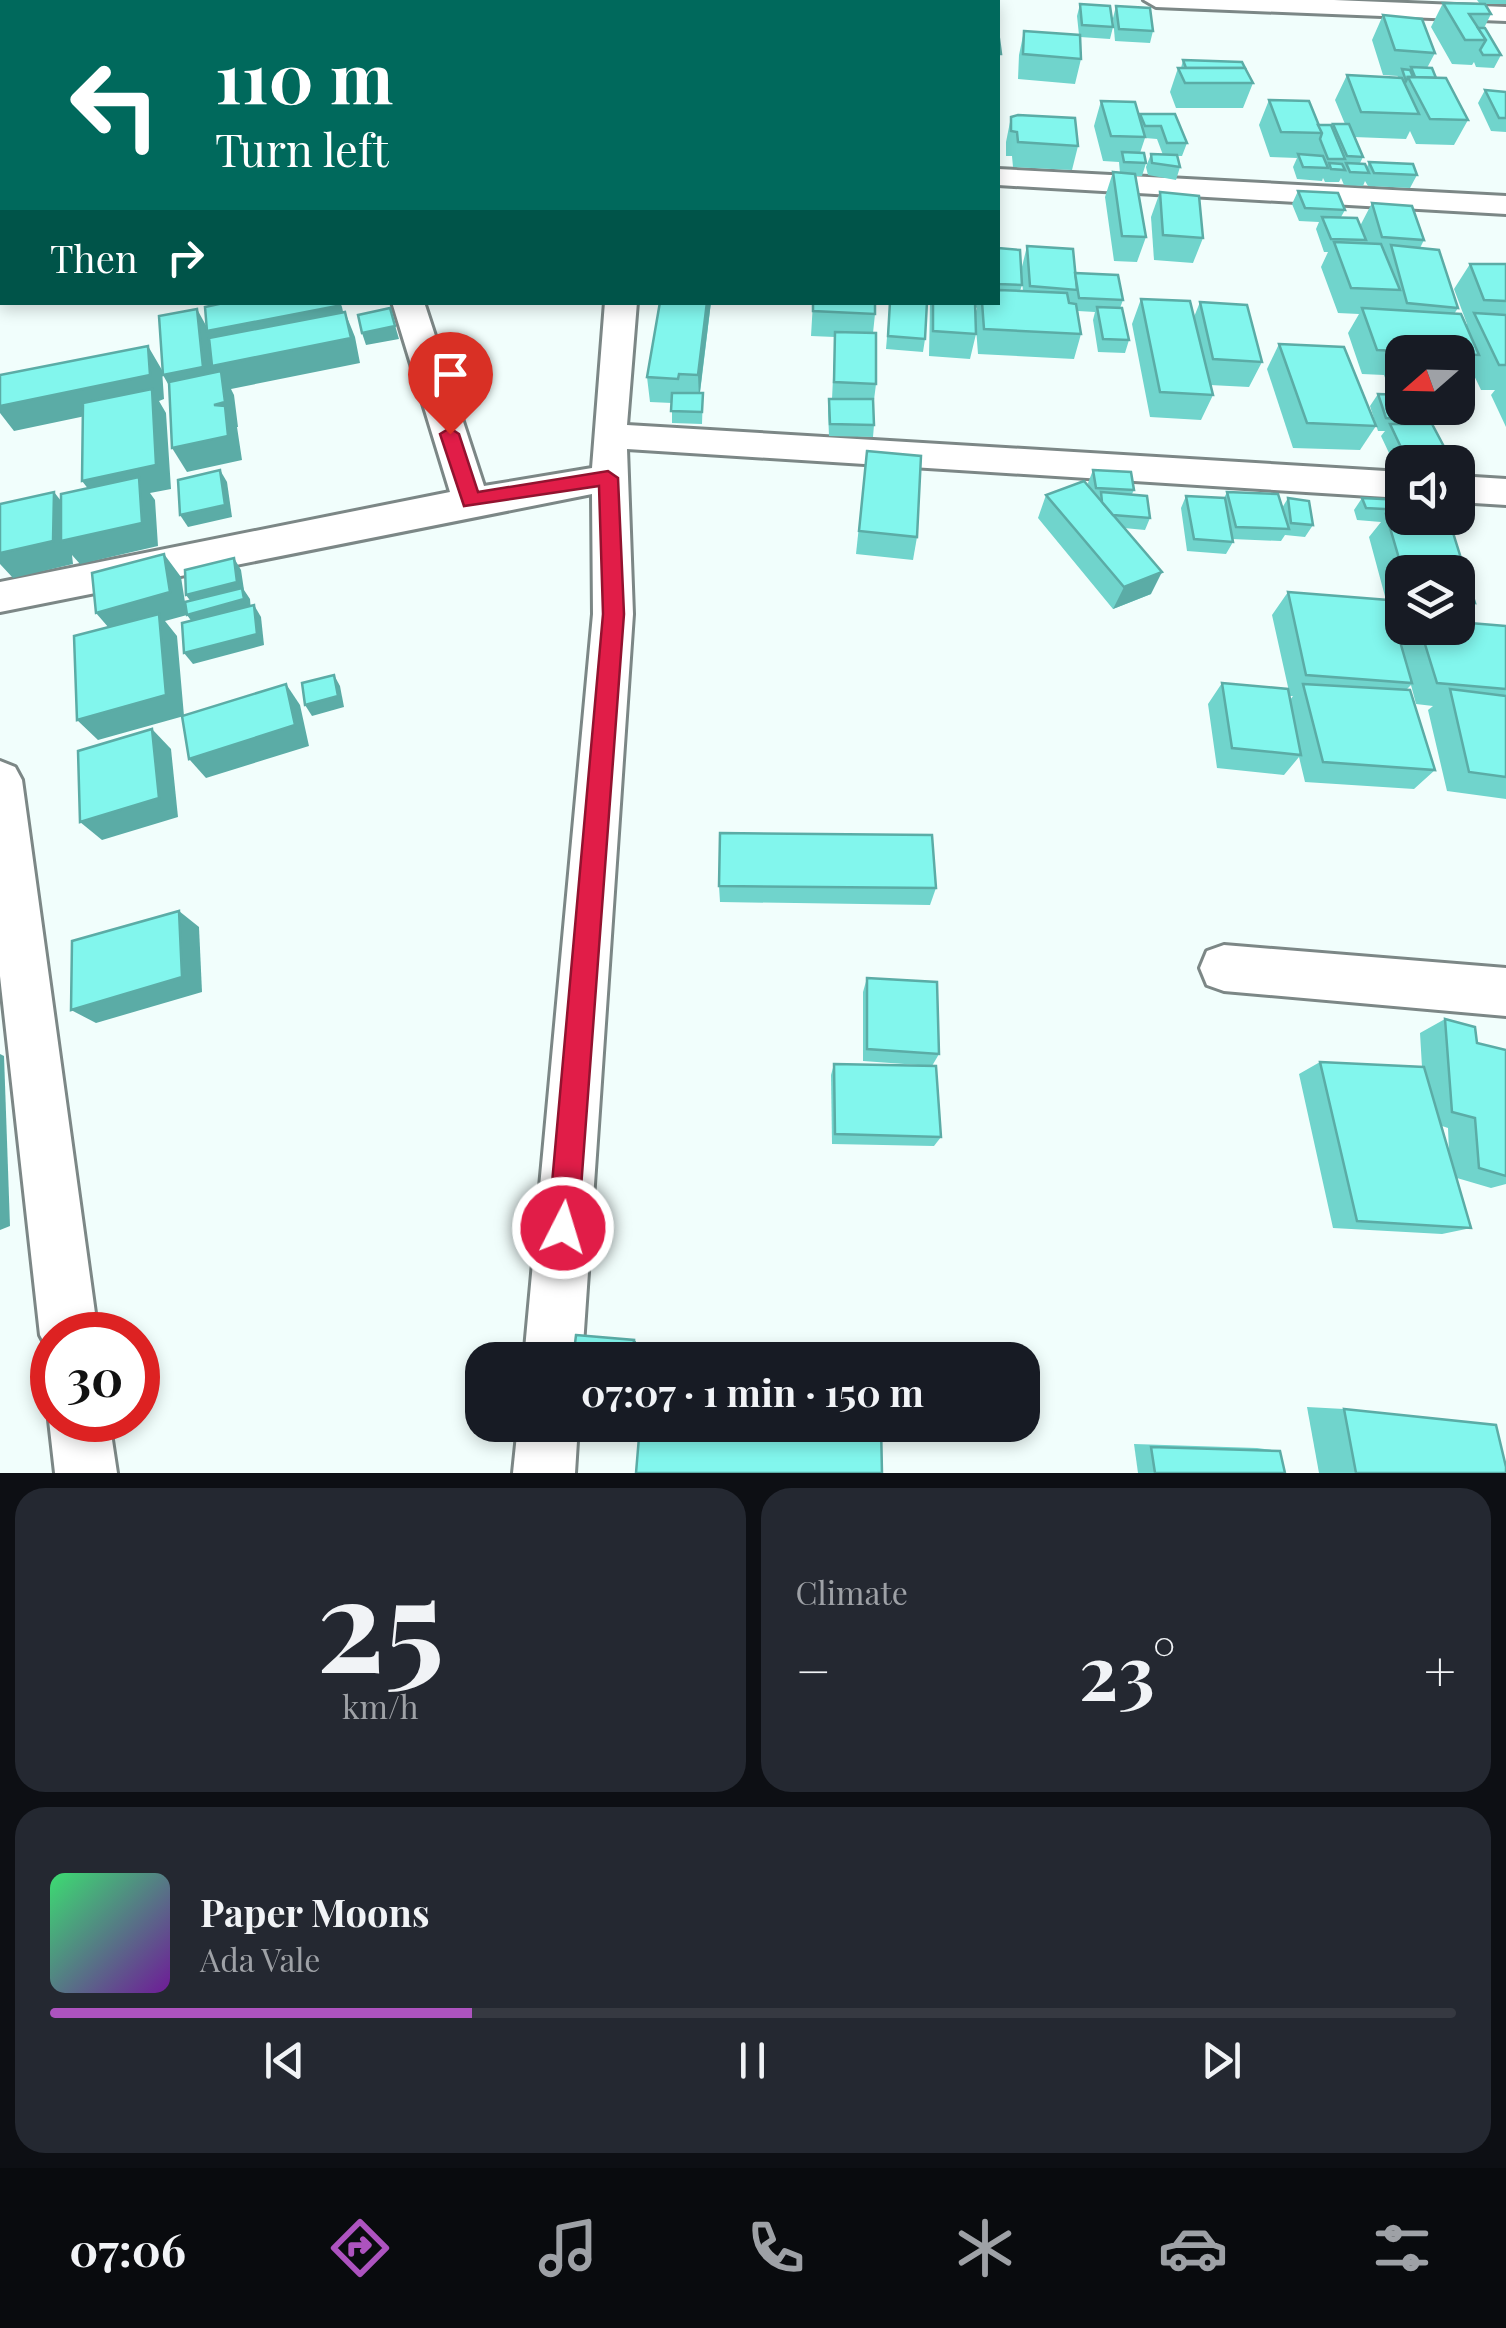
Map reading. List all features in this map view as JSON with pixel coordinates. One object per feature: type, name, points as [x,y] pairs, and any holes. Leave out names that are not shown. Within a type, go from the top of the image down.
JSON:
[{"type":"street","points":[[1156,0],[1506,14]]},
{"type":"street","points":[[1000,177],[1506,205]]},
{"type":"street","points":[[409,305],[471,500]]},
{"type":"street","points":[[554,1342],[613,614],[609,457],[620,305]]},
{"type":"street","points":[[0,596],[471,500],[609,457],[1385,484]]},
{"type":"street","points":[[1475,489],[1506,492]]},
{"type":"street","points":[[0,780],[66,1312]]},
{"type":"street","points":[[1224,968],[1506,992]]},
{"type":"street","points":[[82,1442],[86,1473]]},
{"type":"street","points":[[544,1473],[547,1442]]},
{"type":"building","points":[[1443,3],[1485,4],[1491,14],[1469,14],[1486,40],[1465,40]]},
{"type":"building","points":[[1080,4],[1110,6],[1113,27],[1082,25]]},
{"type":"building","points":[[1116,6],[1150,8],[1153,31],[1119,29]]},
{"type":"building","points":[[1383,15],[1422,19],[1435,53],[1395,50]]},
{"type":"building","points":[[1478,28],[1485,28],[1501,55],[1483,55],[1480,50],[1486,40]]},
{"type":"building","points":[[1024,31],[1080,35],[1081,59],[1023,54]]},
{"type":"building","points":[[1183,60],[1242,62],[1245,68],[1186,68]]},
{"type":"building","points":[[1411,67],[1432,68],[1436,78],[1415,77]]},
{"type":"building","points":[[1178,68],[1245,68],[1253,83],[1185,83]]},
{"type":"building","points":[[1402,69],[1410,70],[1413,77],[1406,81]]},
{"type":"building","points":[[1347,75],[1402,78],[1419,114],[1361,112]]},
{"type":"building","points":[[1408,77],[1446,78],[1468,120],[1430,119]]},
{"type":"building","points":[[1485,90],[1506,92],[1506,118],[1499,118]]},
{"type":"building","points":[[1269,100],[1309,101],[1322,133],[1281,132]]},
{"type":"building","points":[[1101,101],[1135,102],[1145,137],[1111,136]]},
{"type":"building","points":[[1140,114],[1175,114],[1187,143],[1167,143],[1161,126],[1145,126]]},
{"type":"building","points":[[1011,117],[1075,118],[1078,146],[1018,142],[1017,132],[1011,131]]},
{"type":"building","points":[[1333,124],[1349,124],[1363,157],[1347,156]]},
{"type":"building","points":[[1318,125],[1331,125],[1345,159],[1328,159]]},
{"type":"building","points":[[1122,152],[1144,153],[1146,163],[1124,162]]},
{"type":"building","points":[[1151,154],[1177,155],[1180,167],[1152,163]]},
{"type":"building","points":[[1298,154],[1323,156],[1328,168],[1303,167]]},
{"type":"building","points":[[1369,162],[1413,164],[1417,175],[1374,173]]},
{"type":"building","points":[[1329,163],[1342,164],[1345,170],[1331,169]]},
{"type":"building","points":[[1346,163],[1365,164],[1369,173],[1350,172]]},
{"type":"building","points":[[1113,172],[1135,174],[1146,237],[1122,236]]},
{"type":"building","points":[[1298,191],[1338,193],[1345,210],[1305,208]]},
{"type":"building","points":[[1160,192],[1199,196],[1203,238],[1163,235]]},
{"type":"building","points":[[1372,203],[1412,206],[1424,240],[1382,237]]},
{"type":"building","points":[[1322,217],[1357,218],[1366,240],[1331,239]]},
{"type":"building","points":[[1334,242],[1381,244],[1400,290],[1351,288]]},
{"type":"building","points":[[1391,245],[1439,250],[1458,308],[1407,303]]},
{"type":"building","points":[[1027,246],[1073,249],[1077,290],[1030,286]]},
{"type":"building","points":[[1000,248],[1020,250],[1022,285],[1000,284]]},
{"type":"building","points":[[1470,264],[1506,264],[1506,301],[1484,300]]},
{"type":"building","points":[[1075,273],[1118,275],[1123,300],[1079,298]]},
{"type":"building","points":[[1000,290],[1067,293],[1069,303],[1076,304],[1081,334],[984,329],[982,305],[1000,305]]},
{"type":"building","points":[[1141,299],[1190,301],[1213,395],[1160,392]]},
{"type":"building","points":[[1200,302],[1247,305],[1262,362],[1213,359]]},
{"type":"building","points":[[214,305],[337,305],[207,331],[205,307]]},
{"type":"building","points":[[659,305],[707,305],[698,375],[679,374],[678,379],[647,377]]},
{"type":"building","points":[[813,305],[875,305],[875,314],[813,311]]},
{"type":"building","points":[[890,305],[927,305],[925,339],[888,336]]},
{"type":"building","points":[[933,305],[975,305],[976,334],[933,331]]},
{"type":"building","points":[[1097,307],[1122,308],[1129,340],[1103,339]]},
{"type":"building","points":[[390,308],[395,326],[362,333],[358,315]]},
{"type":"building","points":[[1362,308],[1461,314],[1470,335],[1385,335],[1385,350],[1377,350]]},
{"type":"building","points":[[197,309],[203,367],[163,375],[159,316]]},
{"type":"building","points":[[345,312],[351,338],[212,366],[209,338]]},
{"type":"building","points":[[1474,313],[1506,315],[1506,365],[1499,365]]},
{"type":"building","points":[[835,332],[876,333],[876,384],[834,382]]},
{"type":"building","points":[[1279,344],[1344,347],[1376,426],[1307,423]]},
{"type":"building","points":[[148,346],[150,375],[0,406],[0,375]]},
{"type":"building","points":[[221,371],[225,402],[214,405],[225,406],[228,436],[172,448],[169,382]]},
{"type":"building","points":[[152,389],[156,465],[82,481],[83,403]]},
{"type":"building","points":[[672,393],[703,393],[702,412],[671,411]]},
{"type":"building","points":[[1378,394],[1385,394],[1385,415]]},
{"type":"building","points":[[829,399],[873,399],[874,425],[830,424]]},
{"type":"building","points":[[1390,425],[1433,425],[1443,445],[1400,445]]},
{"type":"building","points":[[867,451],[921,456],[917,537],[859,531]]},
{"type":"building","points":[[220,470],[225,505],[180,515],[178,480]]},
{"type":"building","points":[[1093,470],[1131,472],[1134,490],[1096,488]]},
{"type":"building","points":[[139,477],[142,523],[61,541],[61,494]]},
{"type":"building","points":[[1084,481],[1162,572],[1124,587],[1046,495]]},
{"type":"building","points":[[54,492],[53,541],[0,553],[0,504]]},
{"type":"building","points":[[1101,492],[1147,496],[1150,518],[1113,515],[1102,502]]},
{"type":"building","points":[[1227,492],[1278,494],[1289,529],[1236,527]]},
{"type":"building","points":[[1186,496],[1225,498],[1233,542],[1194,539]]},
{"type":"building","points":[[1288,498],[1309,501],[1313,525],[1291,523]]},
{"type":"building","points":[[1362,498],[1385,499],[1385,509],[1366,508]]},
{"type":"building","points":[[1392,535],[1454,535],[1460,555],[1398,555]]},
{"type":"building","points":[[164,554],[170,592],[96,613],[92,573]]},
{"type":"building","points":[[234,558],[237,582],[186,595],[185,570]]},
{"type":"building","points":[[242,588],[244,599],[187,615],[185,602]]},
{"type":"building","points":[[1288,592],[1385,600],[1385,645],[1401,645],[1412,683],[1306,675]]},
{"type":"building","points":[[254,605],[257,634],[184,653],[182,623]]},
{"type":"building","points":[[159,614],[166,695],[77,720],[74,636]]},
{"type":"building","points":[[1475,623],[1506,626],[1506,689],[1437,683],[1425,645],[1475,645]]},
{"type":"building","points":[[334,675],[338,696],[305,705],[302,683]]},
{"type":"building","points":[[1222,683],[1288,689],[1301,755],[1232,748]]},
{"type":"building","points":[[286,684],[295,725],[189,759],[182,716]]},
{"type":"building","points":[[1303,684],[1410,690],[1435,770],[1323,762]]},
{"type":"building","points":[[1450,689],[1506,696],[1506,777],[1469,772]]},
{"type":"building","points":[[152,729],[159,798],[80,822],[78,751]]},
{"type":"building","points":[[720,833],[932,835],[936,888],[719,886]]},
{"type":"building","points":[[179,911],[182,977],[71,1010],[72,941]]},
{"type":"building","points":[[867,978],[937,982],[939,1054],[867,1049]]},
{"type":"building","points":[[1445,1019],[1475,1027],[1477,1043],[1506,1050],[1506,1176],[1479,1168],[1475,1118],[1452,1112]]},
{"type":"building","points":[[1320,1062],[1424,1067],[1471,1228],[1357,1221]]},
{"type":"building","points":[[834,1064],[936,1066],[941,1137],[835,1134]]},
{"type":"building","points":[[576,1335],[634,1340],[634,1342],[575,1342]]},
{"type":"building","points":[[1344,1409],[1496,1425],[1506,1473],[1356,1473]]},
{"type":"building","points":[[639,1442],[881,1442],[882,1473],[636,1473]]},
{"type":"building","points":[[1151,1447],[1280,1451],[1285,1473],[1155,1473]]},
{"type":"route","points":[[450,434],[471,500],[608,478],[613,614],[563,1228]]}]
